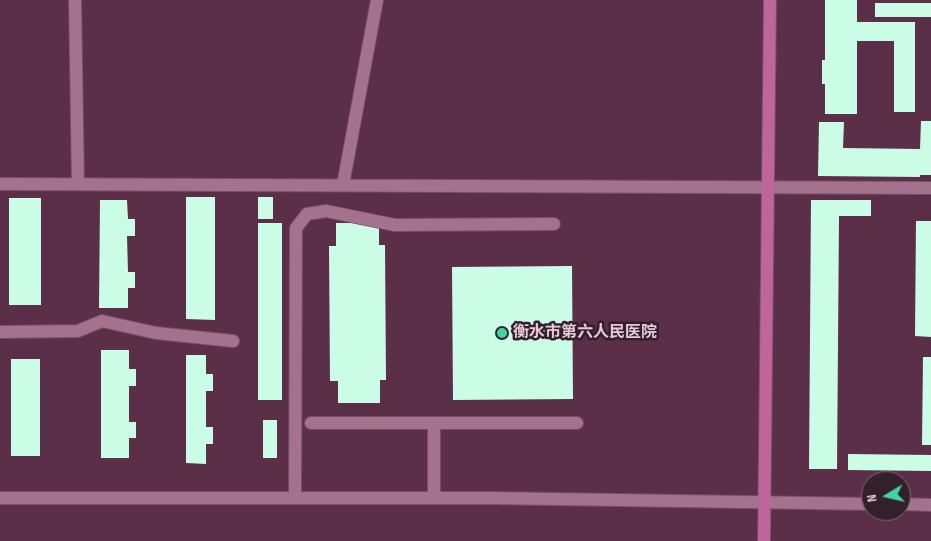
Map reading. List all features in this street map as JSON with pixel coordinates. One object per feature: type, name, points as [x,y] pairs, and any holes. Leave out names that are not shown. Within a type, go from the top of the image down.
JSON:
[{"type":"main road","points":[[764,541],[770,0]]},
{"type":"street","points":[[74,0],[78,184]]},
{"type":"street","points":[[343,185],[377,0]]},
{"type":"street","points":[[0,184],[931,188]]},
{"type":"street","points":[[295,497],[296,228],[307,214],[326,211],[395,225],[554,224]]},
{"type":"street","points":[[0,332],[78,331],[102,321],[156,333],[233,341]]},
{"type":"street","points":[[311,423],[577,423]]},
{"type":"street","points":[[434,423],[434,498]]},
{"type":"street","points":[[0,498],[295,497],[861,504]]},
{"type":"street","points":[[911,504],[931,505]]},
{"type":"building","points":[[825,0],[857,0],[857,22],[915,22],[915,112],[894,112],[894,41],[857,41],[857,114],[825,114],[825,84],[822,84],[822,60],[825,60]]},
{"type":"building","points":[[875,3],[931,3],[931,17],[875,17]]},
{"type":"building","points":[[921,121],[931,121],[931,175],[920,175],[920,177],[818,176],[819,122],[844,122],[843,148],[920,149]]},
{"type":"building","points":[[186,197],[215,197],[215,320],[186,319]]},
{"type":"building","points":[[258,197],[273,197],[273,219],[258,219]]},
{"type":"building","points":[[9,198],[41,198],[41,305],[9,305]]},
{"type":"building","points":[[100,200],[127,200],[128,219],[135,219],[135,236],[127,236],[128,272],[135,272],[135,288],[128,288],[128,308],[99,308]]},
{"type":"building","points":[[811,200],[871,200],[871,216],[839,216],[837,469],[809,469]]},
{"type":"building","points":[[916,221],[931,221],[931,337],[915,336]]},
{"type":"building","points":[[258,223],[282,223],[282,400],[258,400]]},
{"type":"building","points":[[336,223],[379,223],[379,245],[385,245],[386,380],[380,380],[380,403],[338,403],[338,381],[330,381],[329,246],[336,246]]},
{"type":"building","points":[[572,266],[573,399],[453,400],[452,267]]},
{"type":"building","points":[[101,350],[129,350],[129,369],[136,369],[136,386],[129,386],[129,422],[136,422],[136,438],[129,438],[129,458],[101,458]]},
{"type":"building","points":[[186,355],[206,355],[206,374],[213,374],[213,391],[206,391],[206,427],[213,427],[213,444],[206,444],[206,464],[186,463]]},
{"type":"building","points":[[923,357],[931,357],[931,445],[922,445]]},
{"type":"building","points":[[11,359],[40,359],[40,456],[11,456]]},
{"type":"building","points":[[263,420],[277,420],[277,458],[263,458]]},
{"type":"building","points":[[848,454],[931,455],[931,471],[848,470]]},
{"type":"place","name":"衡水市第六人民医院","points":[[502,333]]}]
